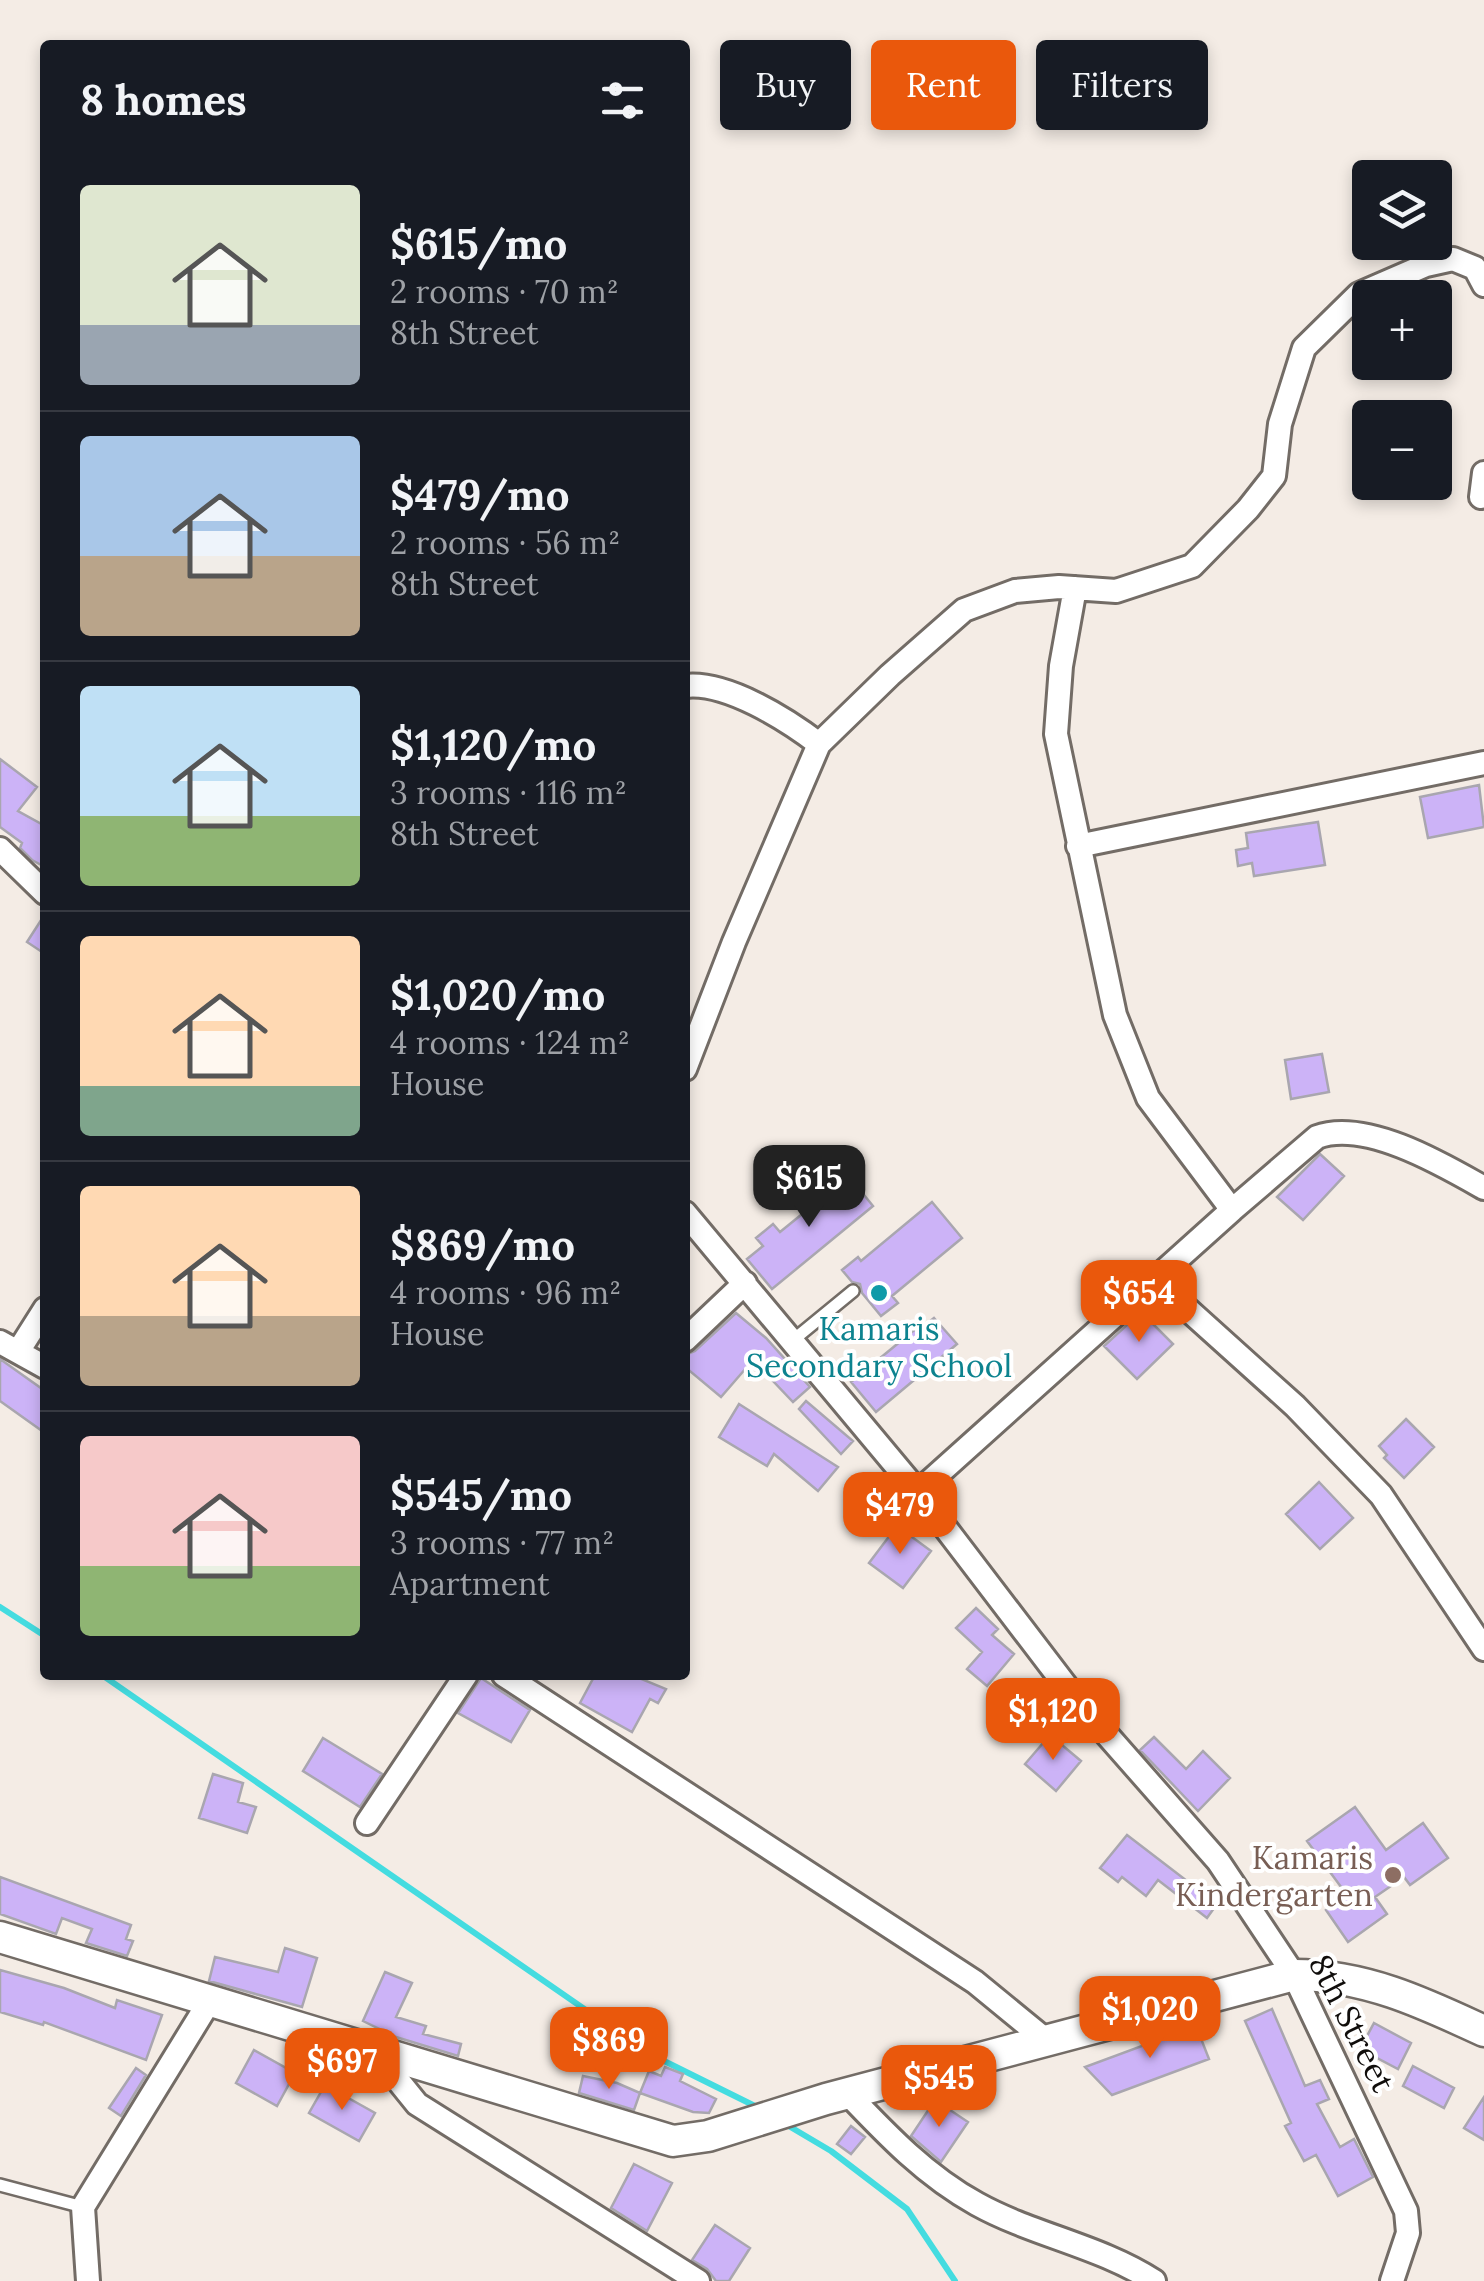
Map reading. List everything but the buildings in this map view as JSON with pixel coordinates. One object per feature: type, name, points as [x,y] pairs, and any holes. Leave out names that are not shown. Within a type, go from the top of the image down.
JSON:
[{"type":"main road","points":[[0,1937],[674,2141],[708,2136],[837,2097],[1294,1975],[1355,1979],[1414,1998],[1484,2031]]},
{"type":"street","points":[[690,1056],[819,744],[890,675],[964,610],[1015,591],[1116,590],[1192,566],[1248,509],[1274,476],[1280,424],[1304,348],[1359,294],[1426,265],[1453,259],[1475,268],[1484,285]]},
{"type":"street","points":[[1076,588],[1061,666],[1056,734],[1116,1014],[1148,1098],[1232,1210]]},
{"type":"street","points":[[690,686],[705,684],[788,721],[819,744]]},
{"type":"street","points":[[1078,846],[1484,763]]},
{"type":"street","points":[[0,849],[40,888]]},
{"type":"street","points":[[918,1492],[1317,1136],[1335,1130],[1360,1133],[1439,1162],[1484,1188]]},
{"type":"street","name":"8th Street","points":[[690,1218],[918,1492],[1079,1703],[1218,1861],[1294,1975],[1406,2212],[1408,2233],[1392,2281]]},
{"type":"street","points":[[1154,1279],[1295,1406],[1381,1495],[1484,1648]]},
{"type":"street","points":[[690,1335],[746,1283]]},
{"type":"street","points":[[40,1314],[10,1346],[40,1364]]},
{"type":"street","points":[[366,1822],[463,1680]]},
{"type":"street","points":[[512,1680],[975,1982],[1046,2041]]},
{"type":"street","points":[[88,2281],[83,2207],[208,2002]]},
{"type":"street","points":[[401,2058],[396,2078],[417,2104],[698,2281]]},
{"type":"street","points":[[837,2097],[908,2156],[976,2204],[1133,2268],[1154,2281]]},
{"type":"lane","points":[[792,1341],[853,1291]]},
{"type":"lane","points":[[0,2185],[83,2207]]},
{"type":"waterway","points":[[0,1607],[40,1633]]},
{"type":"waterway","points":[[109,1680],[648,2053],[759,2108]]},
{"type":"waterway","points":[[782,2122],[831,2151],[907,2209],[955,2281]]},
{"type":"place","name":"Kamaris Secondary School","points":[[879,1293]]},
{"type":"place","name":"Kamaris Kindergarten","points":[[1393,1875]]}]
